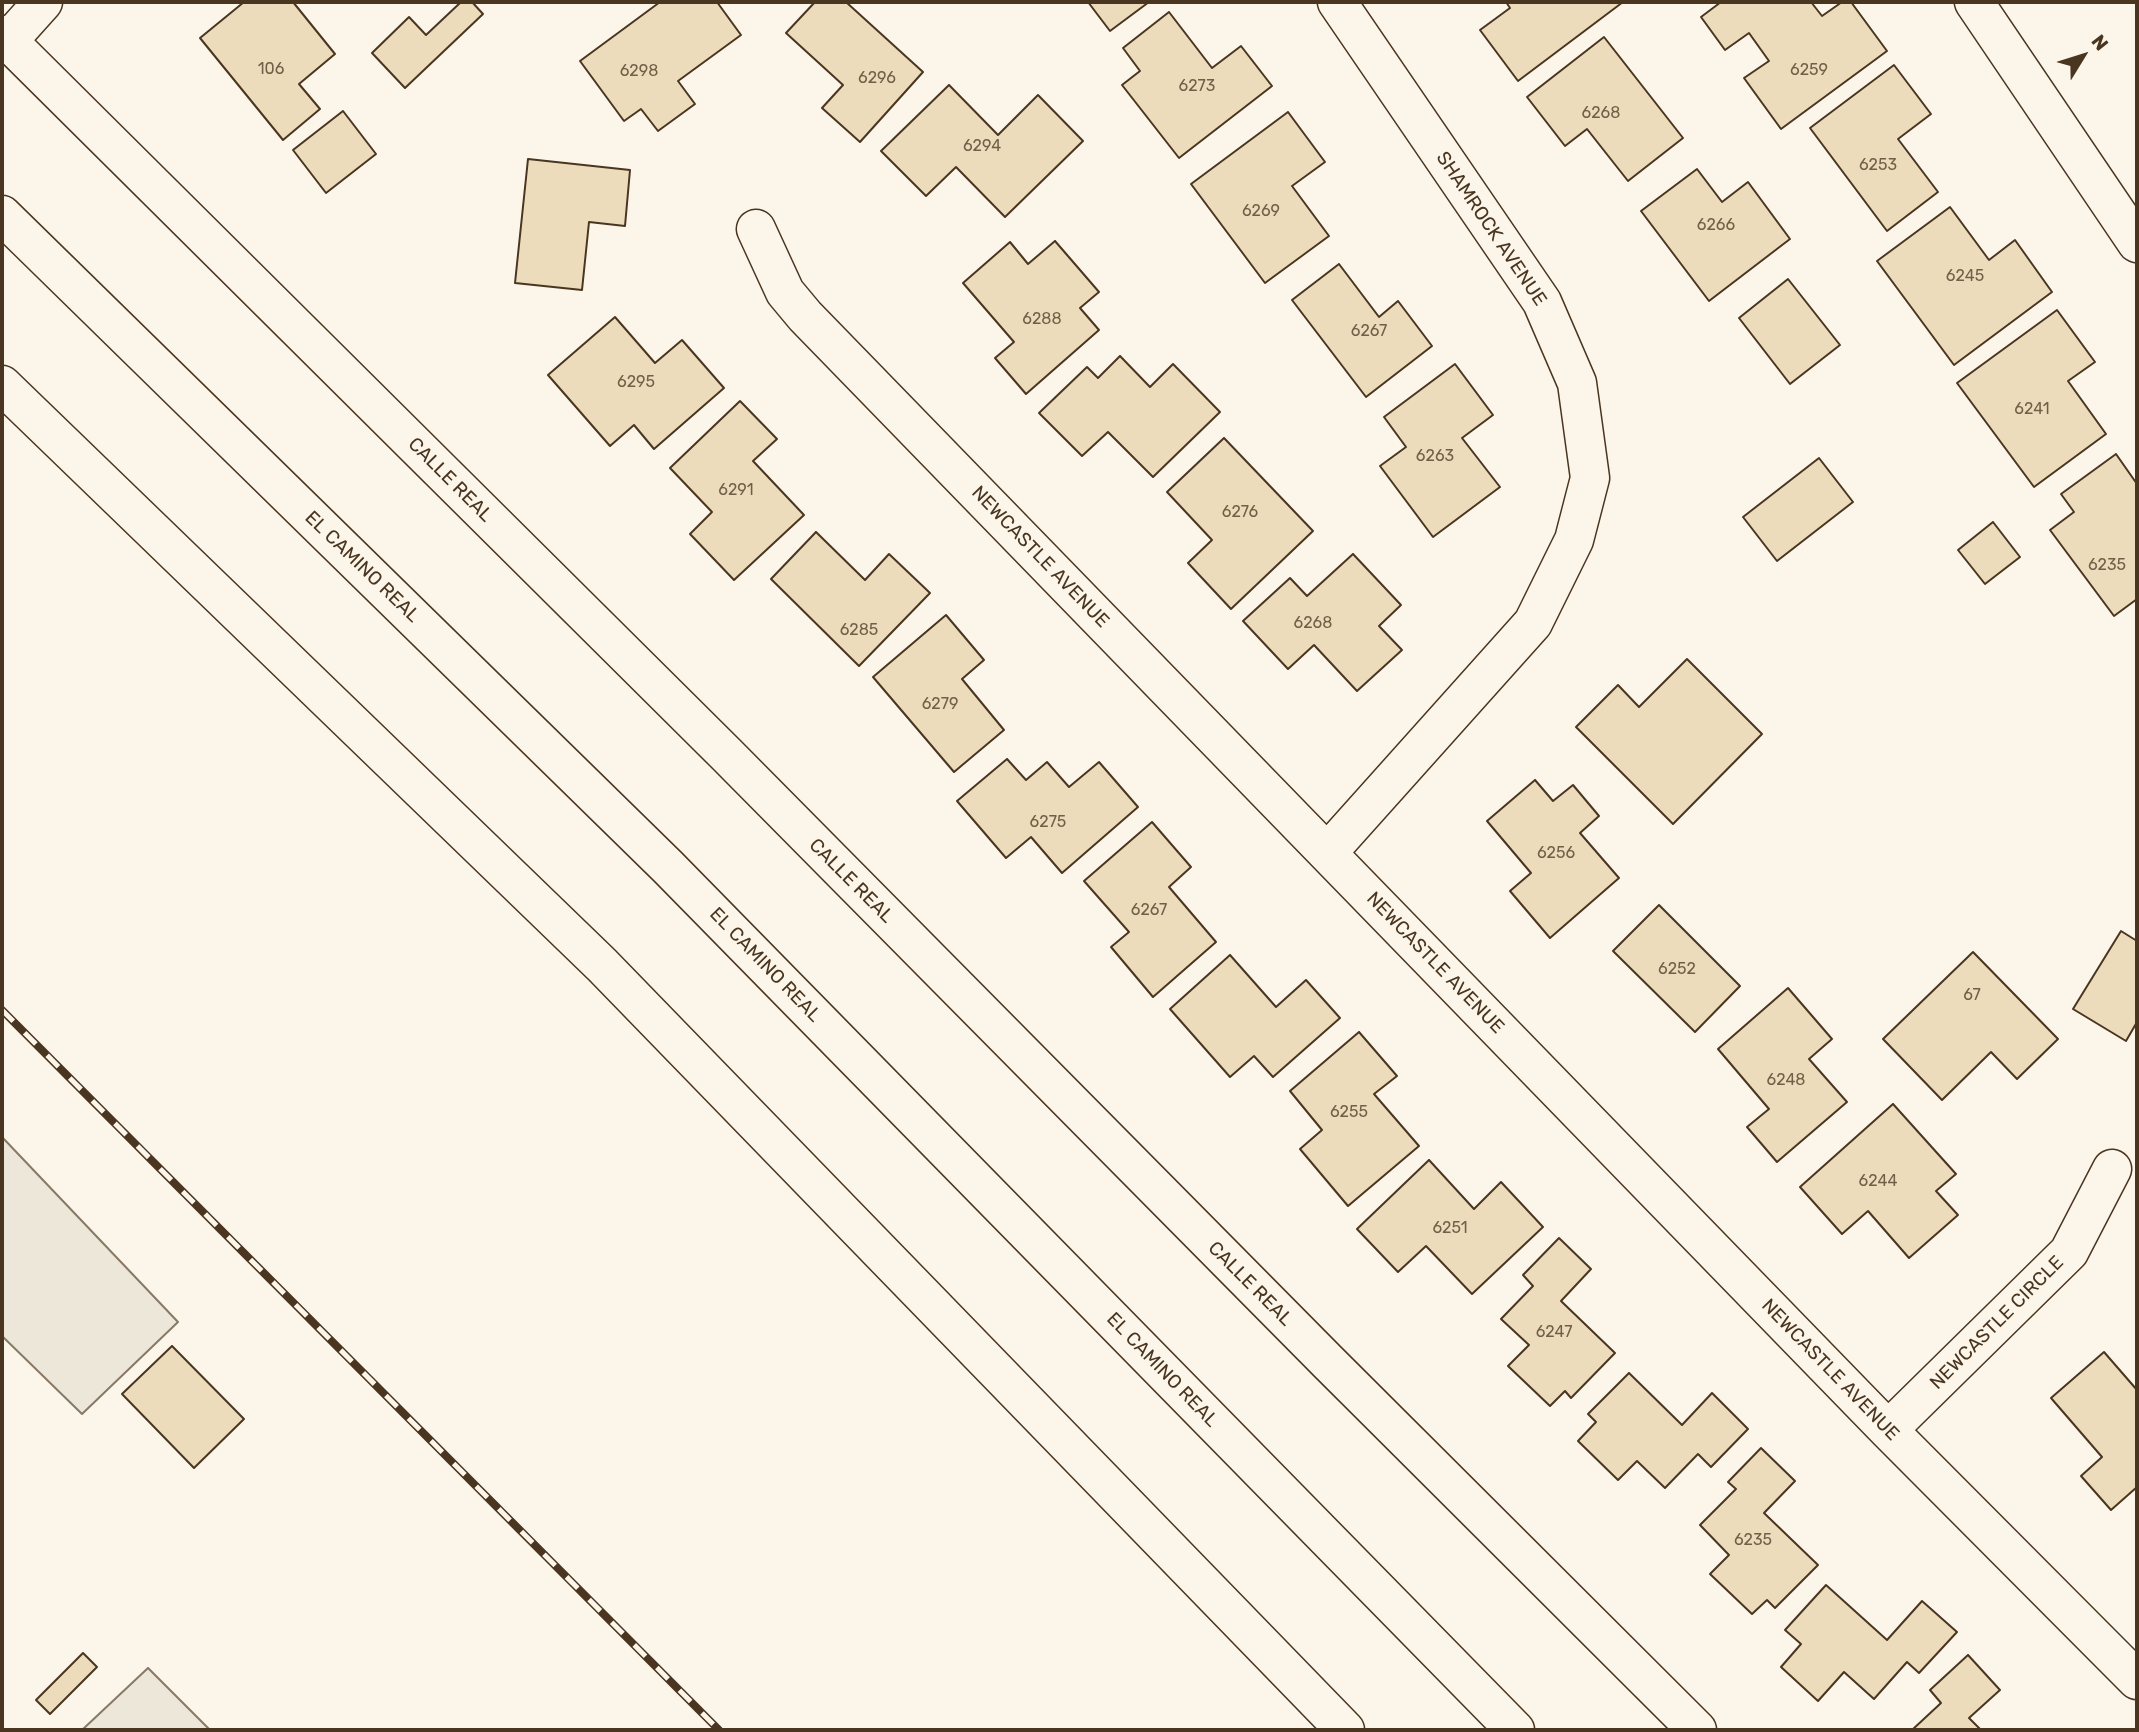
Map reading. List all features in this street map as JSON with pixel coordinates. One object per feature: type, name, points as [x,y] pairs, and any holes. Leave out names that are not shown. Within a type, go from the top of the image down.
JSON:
[{"type":"main road","points":[[5,38],[43,2]]},
{"type":"main road","name":"SHAMROCK AVENUE","points":[[1328,852],[1533,623],[1574,540],[1590,478],[1577,383],[1542,302],[1338,2]]},
{"type":"main road","points":[[1974,2],[2137,243]]},
{"type":"main road","name":"CALLE REAL","points":[[5,38],[717,745],[1697,1730]]},
{"type":"main road","name":"EL CAMINO REAL","points":[[2,215],[668,866],[1516,1730]]},
{"type":"main road","name":"NEWCASTLE AVENUE","points":[[756,229],[785,292],[805,316],[1888,1430],[2137,1680]]},
{"type":"main road","points":[[2,385],[602,965],[1345,1730]]},
{"type":"main road","name":"NEWCASTLE CIRCLE","points":[[1888,1430],[2069,1252],[2112,1169]]},
{"type":"shaded area","points":[[2,1137],[178,1322],[82,1414],[2,1336]]},
{"type":"shaded area","points":[[148,1668],[210,1730],[82,1730]]},
{"type":"building","points":[[244,2],[293,2],[335,54],[299,84],[320,109],[283,140],[200,38]]},
{"type":"building","points":[[461,2],[472,2],[483,14],[405,88],[372,53],[409,17],[426,35]]},
{"type":"building","points":[[660,2],[717,2],[741,35],[678,81],[695,104],[658,131],[641,109],[624,121],[580,61]]},
{"type":"building","points":[[815,2],[846,2],[923,72],[860,142],[822,108],[843,85],[786,33]]},
{"type":"building","points":[[1088,2],[1149,2],[1110,31]]},
{"type":"building","points":[[1506,2],[1623,2],[1518,81],[1480,30],[1510,8]]},
{"type":"building","points":[[1721,2],[1811,2],[1822,16],[1842,2],[1851,2],[1887,51],[1781,129],[1744,78],[1769,61],[1749,33],[1725,50],[1701,17]]},
{"type":"building","points":[[1169,12],[1212,68],[1241,46],[1272,86],[1179,158],[1122,85],[1140,71],[1123,48]]},
{"type":"building","points":[[1604,37],[1683,138],[1628,181],[1587,129],[1565,146],[1527,97]]},
{"type":"building","points":[[1894,65],[1931,114],[1898,139],[1938,192],[1887,231],[1810,128]]},
{"type":"building","points":[[949,85],[998,135],[1038,95],[1083,141],[1005,217],[956,167],[926,196],[881,151]]},
{"type":"building","points":[[343,111],[376,154],[326,193],[293,150]]},
{"type":"building","points":[[1288,112],[1325,162],[1292,186],[1329,236],[1265,283],[1191,184]]},
{"type":"building","points":[[528,159],[630,170],[625,226],[589,222],[582,290],[515,283]]},
{"type":"building","points":[[1697,169],[1722,202],[1748,182],[1790,239],[1709,301],[1641,211]]},
{"type":"building","points":[[1950,207],[1989,260],[2015,240],[2052,292],[1954,365],[1877,261]]},
{"type":"building","points":[[1055,241],[1099,292],[1080,308],[1099,330],[1026,394],[995,358],[1014,342],[963,283],[1010,242],[1028,264]]},
{"type":"building","points":[[1339,264],[1379,317],[1398,301],[1432,346],[1366,397],[1292,300]]},
{"type":"building","points":[[1788,279],[1840,345],[1790,384],[1739,318]]},
{"type":"building","points":[[2057,310],[2095,362],[2068,381],[2106,434],[2034,487],[1957,383]]},
{"type":"building","points":[[615,317],[655,363],[682,340],[724,388],[654,449],[634,425],[610,446],[548,375]]},
{"type":"building","points":[[1120,356],[1150,387],[1173,364],[1220,412],[1153,477],[1108,432],[1082,456],[1039,413],[1087,367],[1098,378]]},
{"type":"building","points":[[1455,364],[1493,415],[1462,438],[1500,487],[1433,537],[1380,466],[1406,447],[1384,417]]},
{"type":"building","points":[[740,401],[777,439],[753,461],[804,515],[734,580],[690,534],[712,512],[670,468]]},
{"type":"building","points":[[1224,438],[1313,531],[1231,609],[1188,563],[1212,540],[1167,492]]},
{"type":"building","points":[[2116,454],[2137,484],[2137,599],[2114,616],[2050,530],[2074,512],[2061,494]]},
{"type":"building","points":[[1819,458],[1853,502],[1777,561],[1743,517]]},
{"type":"building","points":[[1993,522],[2020,557],[1985,584],[1958,550]]},
{"type":"building","points":[[816,532],[865,580],[889,554],[930,593],[859,666],[771,579]]},
{"type":"building","points":[[1353,554],[1401,605],[1379,626],[1402,650],[1357,691],[1314,645],[1288,669],[1243,621],[1290,578],[1307,596]]},
{"type":"building","points":[[946,615],[984,660],[962,679],[1004,730],[954,772],[873,677]]},
{"type":"building","points":[[1687,659],[1762,734],[1673,824],[1576,727],[1618,685],[1639,707]]},
{"type":"building","points":[[1007,759],[1026,780],[1047,762],[1069,787],[1099,762],[1138,807],[1062,873],[1031,837],[1006,858],[957,801]]},
{"type":"building","points":[[1535,780],[1553,801],[1573,785],[1599,816],[1580,833],[1619,878],[1550,938],[1510,891],[1531,873],[1487,821]]},
{"type":"building","points":[[1152,822],[1191,867],[1169,887],[1216,942],[1153,997],[1111,947],[1129,932],[1084,881]]},
{"type":"building","points":[[1659,905],[1740,986],[1695,1032],[1613,951]]},
{"type":"building","points":[[2121,931],[2137,941],[2137,1022],[2126,1041],[2073,1009]]},
{"type":"building","points":[[1973,952],[2058,1039],[2017,1079],[1991,1052],[1942,1100],[1883,1039]]},
{"type":"building","points":[[1230,955],[1276,1007],[1306,980],[1340,1018],[1273,1077],[1254,1056],[1230,1077],[1170,1009]]},
{"type":"building","points":[[1788,988],[1832,1039],[1809,1059],[1847,1102],[1777,1162],[1747,1127],[1769,1109],[1718,1049]]},
{"type":"building","points":[[1359,1032],[1397,1076],[1374,1094],[1419,1146],[1348,1206],[1300,1149],[1322,1130],[1290,1091]]},
{"type":"building","points":[[1893,1104],[1956,1174],[1936,1191],[1958,1215],[1909,1258],[1868,1211],[1842,1234],[1800,1187]]},
{"type":"building","points":[[1429,1160],[1474,1209],[1501,1182],[1543,1227],[1472,1294],[1426,1246],[1398,1272],[1357,1229]]},
{"type":"building","points":[[1559,1238],[1591,1269],[1561,1301],[1615,1353],[1571,1398],[1565,1391],[1550,1406],[1508,1366],[1529,1345],[1501,1319],[1533,1286],[1523,1275]]},
{"type":"building","points":[[172,1346],[244,1419],[194,1468],[122,1394]]},
{"type":"building","points":[[2104,1352],[2137,1390],[2137,1487],[2111,1510],[2081,1476],[2102,1457],[2051,1398]]},
{"type":"building","points":[[1629,1373],[1682,1425],[1712,1393],[1748,1429],[1711,1467],[1698,1454],[1665,1488],[1637,1461],[1618,1480],[1578,1441],[1596,1422],[1588,1414]]},
{"type":"building","points":[[1761,1448],[1795,1481],[1764,1513],[1818,1565],[1775,1608],[1767,1600],[1752,1614],[1710,1574],[1729,1555],[1700,1525],[1736,1489],[1728,1482]]},
{"type":"building","points":[[1826,1585],[1887,1640],[1922,1601],[1957,1632],[1919,1673],[1907,1662],[1874,1699],[1844,1672],[1818,1701],[1781,1667],[1801,1644],[1785,1630]]},
{"type":"building","points":[[83,1653],[97,1667],[50,1714],[36,1700]]},
{"type":"building","points":[[1968,1655],[2000,1690],[1969,1718],[1981,1730],[1912,1730],[1941,1703],[1930,1690]]},
{"type":"railway","points":[[2,1010],[719,1730]]}]
